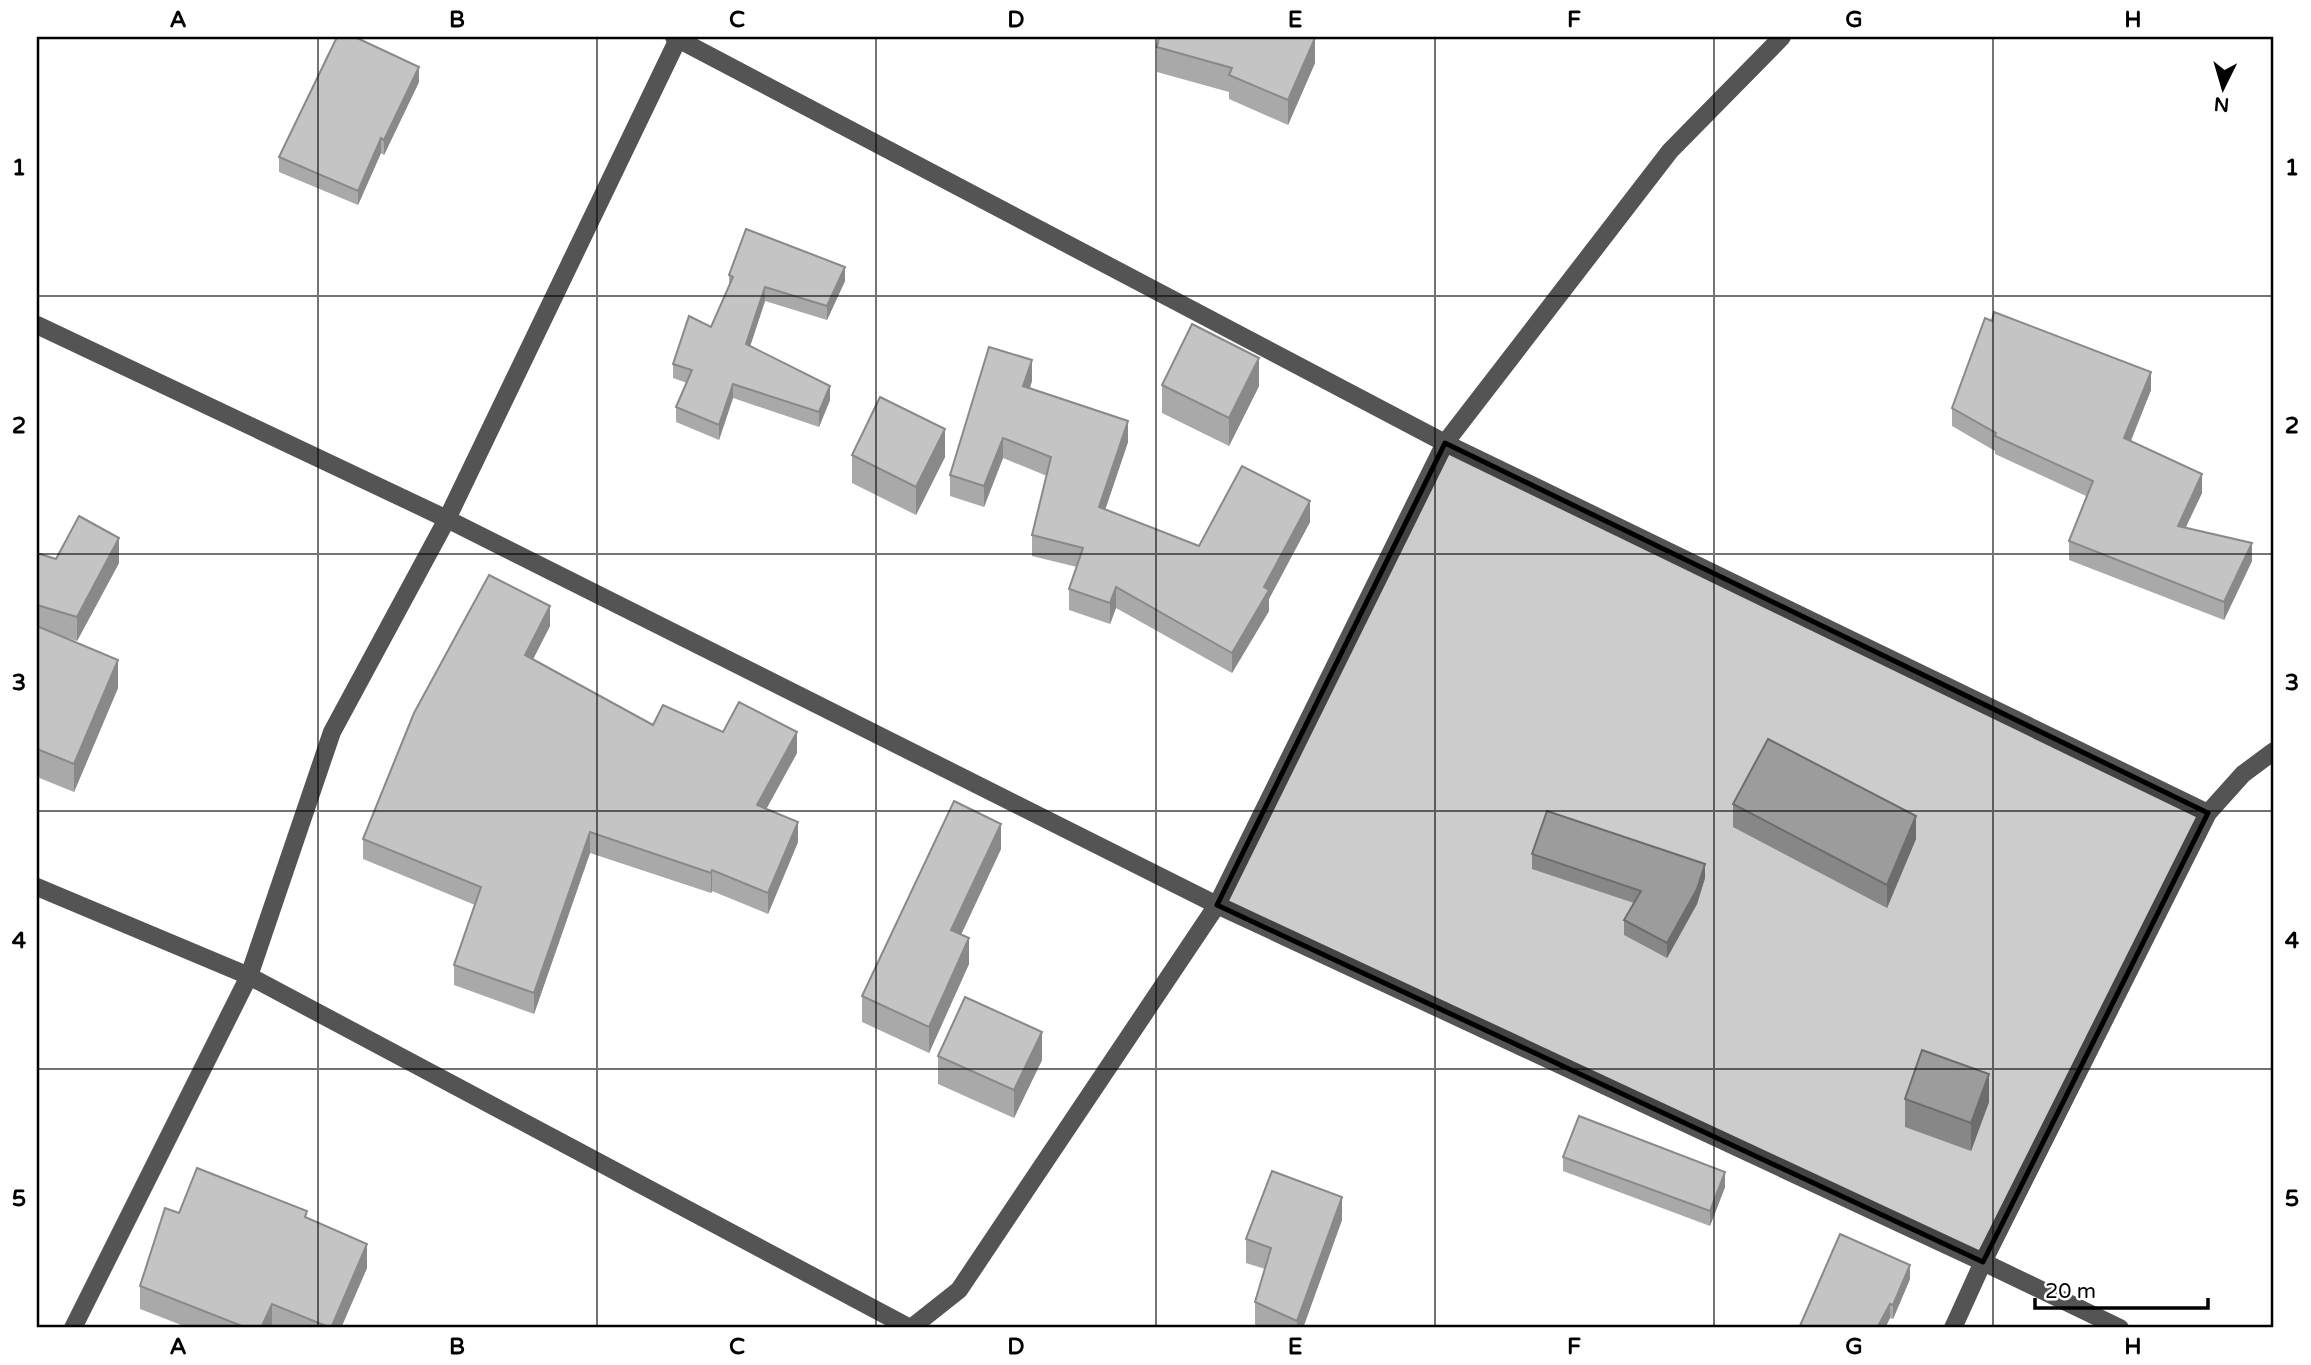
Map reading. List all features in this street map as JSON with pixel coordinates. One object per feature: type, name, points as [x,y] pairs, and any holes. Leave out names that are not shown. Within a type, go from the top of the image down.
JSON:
[{"type":"street","points":[[73,1328],[249,976],[332,732],[447,519],[677,37],[1445,443],[2208,813]]},
{"type":"street","points":[[37,887],[249,976],[911,1328],[958,1290],[1217,905],[1445,443],[1670,150],[1782,37]]},
{"type":"street","points":[[37,325],[447,519],[1217,905],[2120,1328]]},
{"type":"street","points":[[1954,1328],[1983,1262],[2208,813],[2243,774],[2274,751]]},
{"type":"highlighted area","points":[[1445,443],[2208,813],[1983,1262],[1217,905]]},
{"type":"building","points":[[337,37],[355,37],[419,67],[384,140],[381,138],[358,191],[279,157]]},
{"type":"building","points":[[1159,37],[1315,38],[1288,100],[1229,75],[1232,68],[1157,47]]},
{"type":"building","points":[[746,229],[845,267],[827,306],[765,287],[746,344],[830,386],[819,412],[733,384],[719,425],[676,407],[692,370],[673,364],[689,316],[711,327],[733,277],[729,275]]},
{"type":"building","points":[[1994,312],[2151,372],[2124,438],[2202,474],[2178,526],[2252,543],[2224,602],[2069,541],[2093,481],[1995,436],[1996,433],[1952,408],[1985,318],[1992,321]]},
{"type":"building","points":[[1192,324],[1259,358],[1229,418],[1162,385]]},
{"type":"building","points":[[989,347],[1032,360],[1023,386],[1128,421],[1099,507],[1199,546],[1242,466],[1310,501],[1264,587],[1269,590],[1232,653],[1116,587],[1110,603],[1069,589],[1083,548],[1032,535],[1051,457],[1003,438],[984,486],[950,475]]},
{"type":"building","points":[[880,397],[945,429],[916,487],[852,455]]},
{"type":"building","points":[[79,516],[119,538],[77,617],[37,605],[37,553],[56,559]]},
{"type":"building","points":[[489,575],[550,606],[525,655],[653,725],[663,705],[723,732],[739,702],[797,732],[757,805],[798,822],[768,893],[712,870],[711,873],[590,832],[534,993],[454,965],[481,887],[363,839],[414,713]]},
{"type":"building","points":[[37,626],[118,660],[74,764],[37,749]]},
{"type":"building","points":[[1768,739],[1916,816],[1887,885],[1733,804]]},
{"type":"building","points":[[954,801],[1001,824],[951,930],[969,938],[929,1027],[862,996]]},
{"type":"building","points":[[1547,811],[1705,864],[1697,889],[1667,943],[1624,920],[1641,891],[1532,854]]},
{"type":"building","points":[[965,997],[1042,1032],[1014,1090],[938,1056]]},
{"type":"building","points":[[1922,1050],[1989,1074],[1971,1123],[1905,1099]]},
{"type":"building","points":[[1579,1116],[1725,1172],[1710,1211],[1563,1157]]},
{"type":"building","points":[[197,1168],[307,1211],[305,1217],[367,1244],[331,1328],[272,1304],[261,1328],[247,1328],[140,1286],[165,1208],[179,1213]]},
{"type":"building","points":[[1272,1171],[1342,1197],[1297,1321],[1255,1302],[1271,1248],[1246,1239]]},
{"type":"building","points":[[1840,1234],[1910,1265],[1893,1305],[1890,1304],[1877,1328],[1799,1328]]}]
